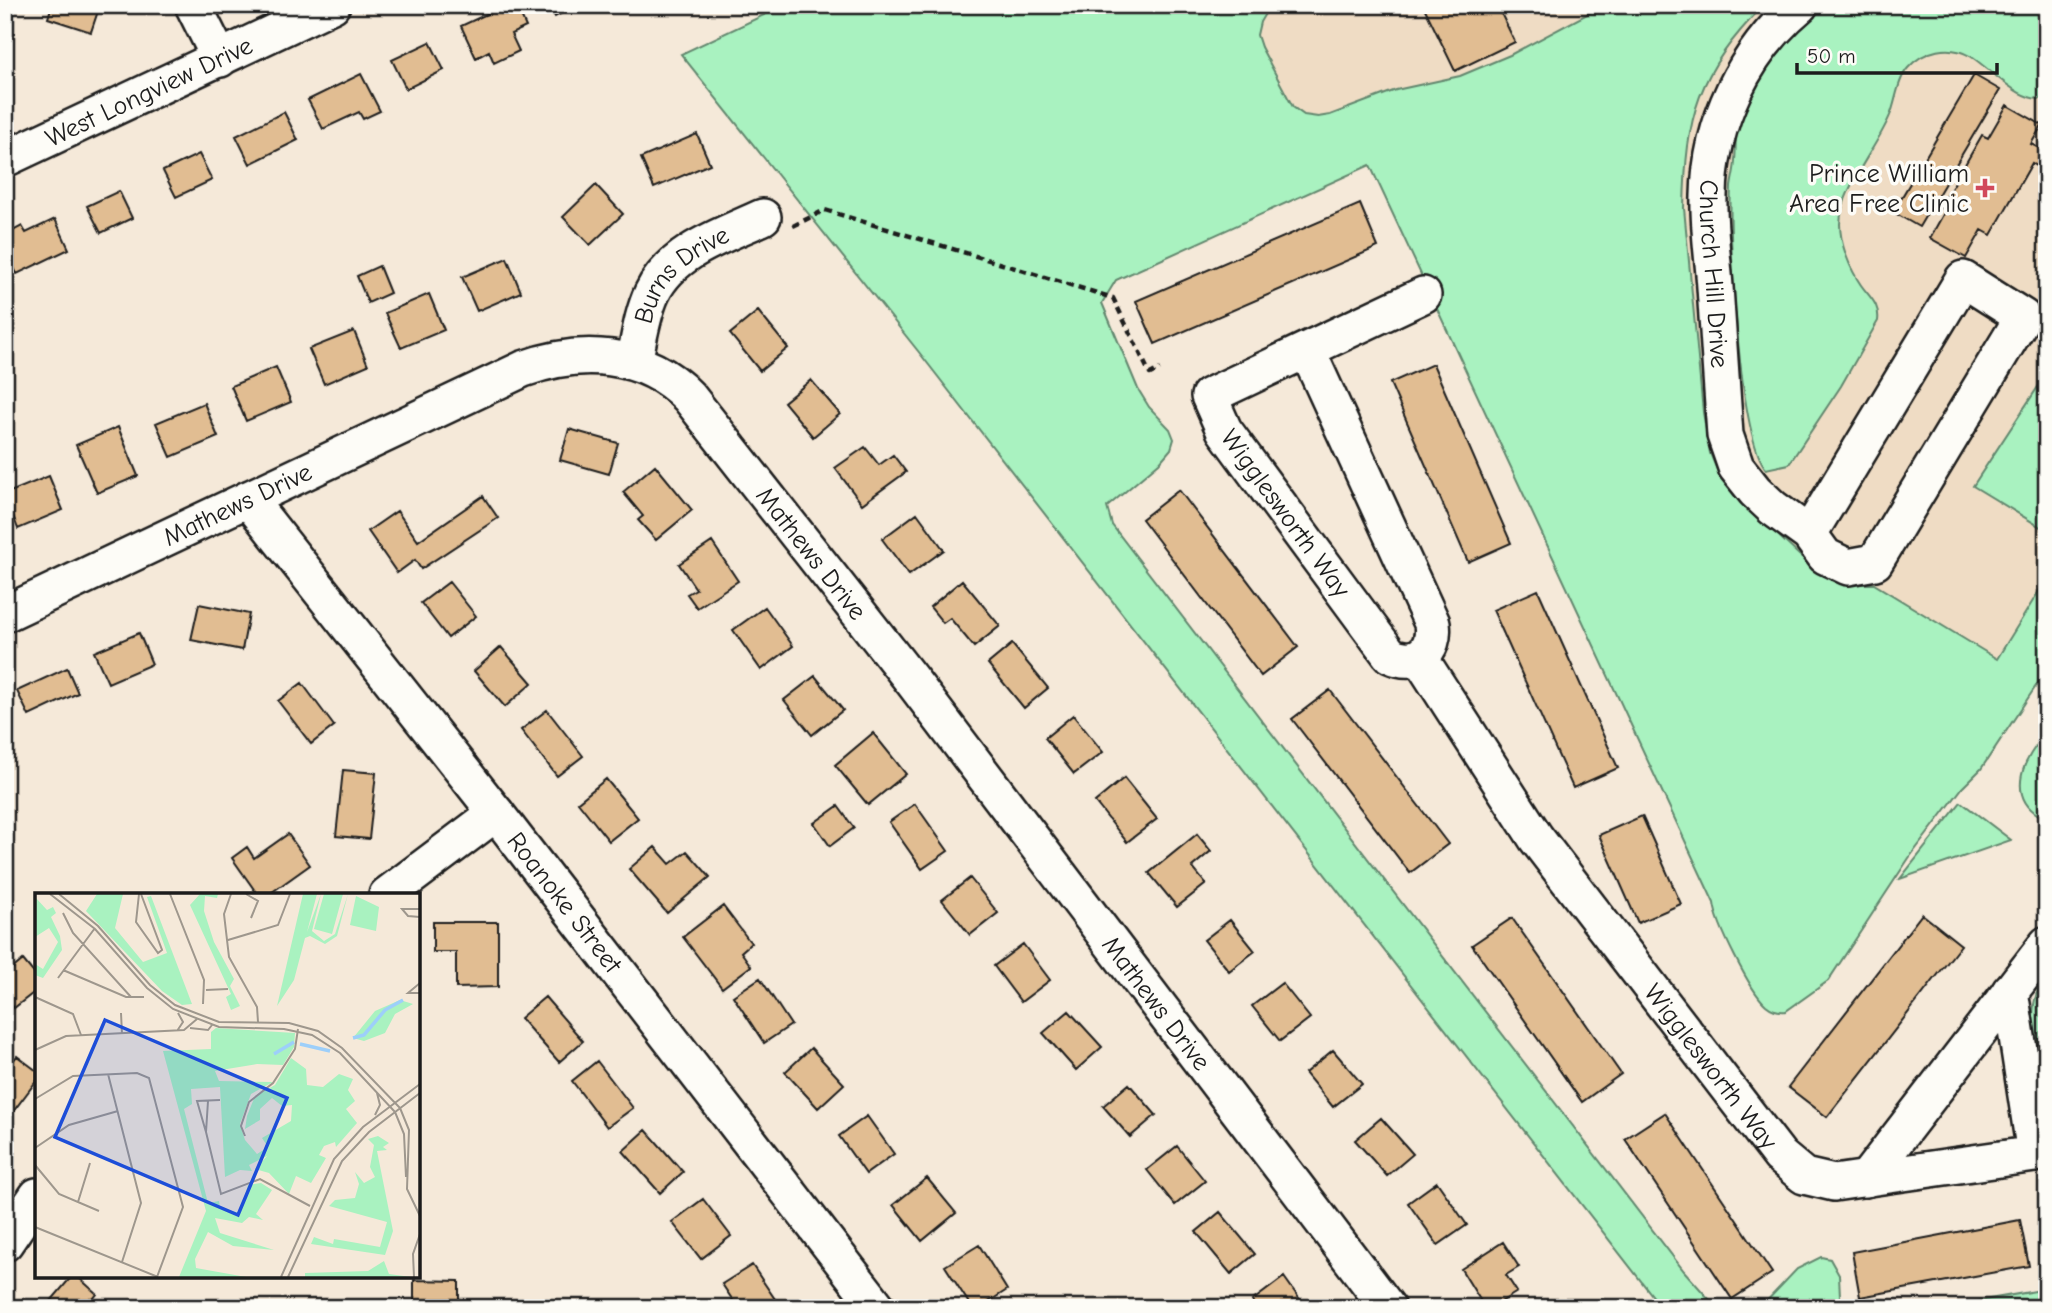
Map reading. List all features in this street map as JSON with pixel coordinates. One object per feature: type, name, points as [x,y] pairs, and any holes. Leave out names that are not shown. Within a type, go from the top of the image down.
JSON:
[{"type":"street","points":[[193,5],[220,59]]},
{"type":"street","name":"West Longview Drive","points":[[5,159],[332,5]]},
{"type":"street","name":"Church Hill Drive","points":[[1800,5],[1760,46],[1738,80],[1722,117],[1713,156],[1709,196],[1728,451],[1736,467],[1773,508],[1809,534],[1825,556],[1840,566],[1860,567],[1875,562],[2023,317],[1963,279],[1809,534]]},
{"type":"street","name":"Burns Drive","points":[[634,362],[651,295],[663,276],[692,252],[776,223]]},
{"type":"street","name":"Wigglesworth Way","points":[[1423,295],[1209,396],[1224,430],[1390,655],[1402,660],[1420,657],[1536,838],[1780,1156],[1795,1170],[1814,1180],[1834,1183],[2035,1154],[2010,991]]},
{"type":"street","points":[[1307,350],[1432,623],[1434,636],[1429,649],[1420,657]]},
{"type":"street","name":"Mathews Drive","points":[[5,614],[531,366],[554,359],[585,356],[634,362],[661,373],[689,397],[947,725],[1388,1308]]},
{"type":"street","name":"Roanoke Street","points":[[248,499],[496,813],[878,1308]]},
{"type":"street","points":[[390,893],[496,813]]},
{"type":"street","points":[[1866,1179],[2047,944]]},
{"type":"street","points":[[5,1243],[35,1199]]},
{"type":"path","points":[[776,223],[825,211],[1113,298],[1150,374],[1160,369]]},
{"type":"shaded area","points":[[785,5],[2047,5],[2047,633],[1805,976],[1397,124],[918,351],[681,54]]},
{"type":"green space","points":[[785,5],[1270,5],[1260,22],[1257,35],[1261,47],[1293,107],[1304,115],[1318,117],[1396,90],[1460,76],[1510,55],[1604,5],[1764,5],[1741,29],[1710,75],[1693,121],[1685,175],[1684,208],[1703,412],[1710,453],[1719,475],[1733,493],[1799,555],[1826,576],[1846,584],[1874,584],[1997,659],[2047,578],[2047,665],[2038,683],[1981,769],[1963,787],[1909,858],[1828,981],[1786,1011],[1775,1010],[1766,1005],[1751,986],[1735,956],[1714,903],[1370,165],[1116,280],[1102,303],[1138,389],[1149,407],[1170,429],[1174,439],[1171,449],[1159,463],[1107,507],[1112,525],[1684,1271],[1717,1308],[1662,1308],[918,351],[681,54]]},
{"type":"green space","points":[[1823,5],[2047,5],[2047,97],[2038,99],[2018,92],[1978,61],[1954,50],[1929,53],[1908,68],[1885,126],[1853,182],[1842,210],[1840,224],[1846,256],[1857,279],[1876,306],[1878,321],[1841,386],[1789,464],[1766,469],[1757,450],[1749,418],[1737,334],[1731,247],[1731,187],[1737,121],[1740,108],[1756,79],[1788,40]]},
{"type":"green space","points":[[2047,373],[2047,531],[1973,486]]},
{"type":"green space","points":[[2047,735],[2047,816],[2040,816],[2023,798],[2021,787],[2025,764],[2038,743]]},
{"type":"green space","points":[[1961,802],[2011,840],[1900,879]]},
{"type":"green space","points":[[2047,980],[2047,1116],[2037,1064],[2033,1023],[2038,989]]},
{"type":"green space","points":[[1821,1257],[1830,1259],[1839,1275],[1840,1296],[1844,1308],[1760,1308],[1797,1269]]},
{"type":"green space","points":[[2047,1289],[2047,1308],[1938,1308]]},
{"type":"building","points":[[52,5],[100,5],[91,32],[48,18]]},
{"type":"building","points":[[506,5],[516,5],[526,27],[511,34],[519,51],[494,63],[489,51],[476,58],[461,26]]},
{"type":"building","points":[[549,5],[577,5],[555,17]]},
{"type":"building","points":[[1423,5],[1497,5],[1515,42],[1455,71]]},
{"type":"building","points":[[430,42],[444,70],[406,89],[392,60]]},
{"type":"building","points":[[361,74],[380,111],[363,119],[359,112],[323,129],[308,100]]},
{"type":"building","points":[[1974,75],[2000,90],[1919,227],[1893,212]]},
{"type":"building","name":"Prince William Area Free Clinic","points":[[2007,105],[2042,125],[2031,144],[2047,152],[2047,156],[2040,168],[2032,163],[1991,235],[1982,230],[1966,258],[1930,238],[1945,211],[1940,208],[1982,135],[1988,138]]},
{"type":"building","points":[[284,112],[298,140],[250,164],[236,136]]},
{"type":"building","points":[[697,134],[710,164],[654,188],[641,158]]},
{"type":"building","points":[[199,154],[212,180],[176,197],[163,171]]},
{"type":"building","points":[[596,185],[623,214],[590,245],[563,217]]},
{"type":"building","points":[[119,191],[132,218],[101,233],[87,206]]},
{"type":"building","points":[[1360,204],[1378,247],[1155,344],[1136,301]]},
{"type":"building","points":[[55,219],[69,249],[17,274],[5,250],[5,235],[22,226],[26,233]]},
{"type":"building","points":[[507,258],[521,292],[477,311],[462,277]]},
{"type":"building","points":[[379,266],[390,293],[368,303],[357,276]]},
{"type":"building","points":[[429,294],[444,330],[401,348],[385,313]]},
{"type":"building","points":[[758,311],[788,348],[760,371],[730,334]]},
{"type":"building","points":[[354,331],[368,365],[324,384],[309,349]]},
{"type":"building","points":[[1433,364],[1511,543],[1468,562],[1390,383]]},
{"type":"building","points":[[276,367],[291,402],[246,421],[231,386]]},
{"type":"building","points":[[811,380],[840,414],[813,437],[784,402]]},
{"type":"building","points":[[204,403],[218,437],[171,457],[156,423]]},
{"type":"building","points":[[118,427],[138,476],[97,493],[76,445]]},
{"type":"building","points":[[569,429],[618,443],[609,474],[560,460]]},
{"type":"building","points":[[865,447],[879,465],[893,455],[906,472],[862,504],[835,468]]},
{"type":"building","points":[[655,465],[692,510],[656,540],[638,520],[643,516],[623,492]]},
{"type":"building","points":[[49,476],[63,510],[18,529],[5,494]]},
{"type":"building","points":[[1179,490],[1298,647],[1261,676],[1142,519]]},
{"type":"building","points":[[483,496],[498,518],[421,569],[415,560],[397,573],[368,531],[397,511],[418,541]]},
{"type":"building","points":[[917,513],[944,550],[909,575],[882,539]]},
{"type":"building","points":[[712,542],[738,581],[697,608],[687,594],[696,589],[679,564]]},
{"type":"building","points":[[962,580],[1000,626],[974,647],[950,618],[943,623],[930,607]]},
{"type":"building","points":[[449,582],[476,616],[448,638],[421,603]]},
{"type":"building","points":[[1538,590],[1618,768],[1573,788],[1493,610]]},
{"type":"building","points":[[199,604],[249,614],[242,650],[191,640]]},
{"type":"building","points":[[765,607],[793,646],[761,670],[733,630]]},
{"type":"building","points":[[139,633],[152,664],[108,683],[94,652]]},
{"type":"building","points":[[1012,644],[1048,688],[1024,708],[988,664]]},
{"type":"building","points":[[501,647],[532,683],[505,707],[474,671]]},
{"type":"building","points":[[67,668],[78,693],[29,716],[17,691]]},
{"type":"building","points":[[815,676],[843,710],[812,735],[784,700]]},
{"type":"building","points":[[302,683],[334,726],[311,744],[278,701]]},
{"type":"building","points":[[1330,690],[1448,844],[1410,873],[1292,719]]},
{"type":"building","points":[[547,710],[583,756],[557,776],[521,730]]},
{"type":"building","points":[[1073,715],[1103,752],[1074,774],[1045,738]]},
{"type":"building","points":[[873,733],[906,774],[868,805],[835,765]]},
{"type":"building","points":[[343,770],[376,773],[369,839],[336,836]]},
{"type":"building","points":[[1124,778],[1157,819],[1127,842],[1095,802]]},
{"type":"building","points":[[606,779],[638,818],[609,841],[578,802]]},
{"type":"building","points":[[915,804],[948,851],[922,869],[889,822]]},
{"type":"building","points":[[838,806],[854,828],[830,846],[814,823]]},
{"type":"building","points":[[1642,816],[1681,904],[1638,923],[1599,835]]},
{"type":"building","points":[[288,834],[310,865],[271,893],[257,893],[232,858],[247,847],[254,858]]},
{"type":"building","points":[[1197,834],[1211,851],[1192,867],[1206,884],[1177,907],[1149,873]]},
{"type":"building","points":[[655,847],[670,864],[687,851],[710,877],[667,913],[629,869]]},
{"type":"building","points":[[970,878],[998,913],[970,935],[942,900]]},
{"type":"building","points":[[723,906],[751,943],[741,952],[751,966],[722,988],[683,937]]},
{"type":"building","points":[[1922,914],[1961,945],[1827,1117],[1788,1087]]},
{"type":"building","points":[[1512,918],[1621,1074],[1582,1102],[1472,945]]},
{"type":"building","points":[[1230,920],[1255,951],[1229,971],[1204,940]]},
{"type":"building","points":[[433,922],[498,922],[498,987],[456,988],[456,952],[433,952]]},
{"type":"building","points":[[1023,944],[1050,980],[1021,1002],[994,966]]},
{"type":"building","points":[[23,960],[35,975],[35,992],[14,1008],[5,997],[5,975]]},
{"type":"building","points":[[760,978],[791,1025],[764,1043],[733,996]]},
{"type":"building","points":[[1282,983],[1310,1018],[1280,1041],[1252,1006]]},
{"type":"building","points":[[545,997],[583,1041],[559,1062],[520,1018]]},
{"type":"building","points":[[1069,1011],[1102,1047],[1076,1070],[1043,1033]]},
{"type":"building","points":[[811,1048],[844,1084],[818,1108],[785,1072]]},
{"type":"building","points":[[1333,1050],[1362,1084],[1333,1107],[1305,1073]]},
{"type":"building","points":[[17,1056],[35,1070],[35,1083],[6,1121],[5,1071]]},
{"type":"building","points":[[597,1061],[633,1108],[607,1127],[572,1081]]},
{"type":"building","points":[[1129,1084],[1156,1115],[1130,1137],[1103,1106]]},
{"type":"building","points":[[1665,1113],[1772,1273],[1732,1299],[1625,1139]]},
{"type":"building","points":[[867,1116],[894,1154],[866,1174],[839,1136]]},
{"type":"building","points":[[1381,1118],[1413,1154],[1387,1176],[1355,1140]]},
{"type":"building","points":[[646,1130],[683,1172],[660,1193],[623,1151]]},
{"type":"building","points":[[1177,1146],[1205,1181],[1175,1205],[1147,1170]]},
{"type":"building","points":[[927,1178],[956,1213],[922,1241],[893,1205]]},
{"type":"building","points":[[1437,1182],[1467,1225],[1438,1245],[1408,1203]]},
{"type":"building","points":[[703,1199],[731,1236],[701,1259],[672,1222]]},
{"type":"building","points":[[1220,1212],[1255,1254],[1231,1274],[1196,1232]]},
{"type":"building","points":[[2020,1220],[2029,1266],[1860,1297],[1852,1252]]},
{"type":"building","points":[[1503,1242],[1519,1267],[1506,1275],[1517,1292],[1491,1308],[1485,1308],[1461,1269]]},
{"type":"building","points":[[979,1245],[1007,1290],[979,1308],[972,1308],[945,1266]]},
{"type":"building","points":[[752,1265],[781,1308],[738,1308],[722,1284]]},
{"type":"building","points":[[1284,1277],[1306,1308],[1257,1308],[1252,1301]]},
{"type":"building","points":[[70,1278],[79,1278],[97,1294],[86,1308],[45,1308]]},
{"type":"building","points":[[414,1280],[459,1281],[459,1308],[414,1308]]},
{"type":"place","name":"Prince William Area Free Clinic","points":[[1985,188]]}]
